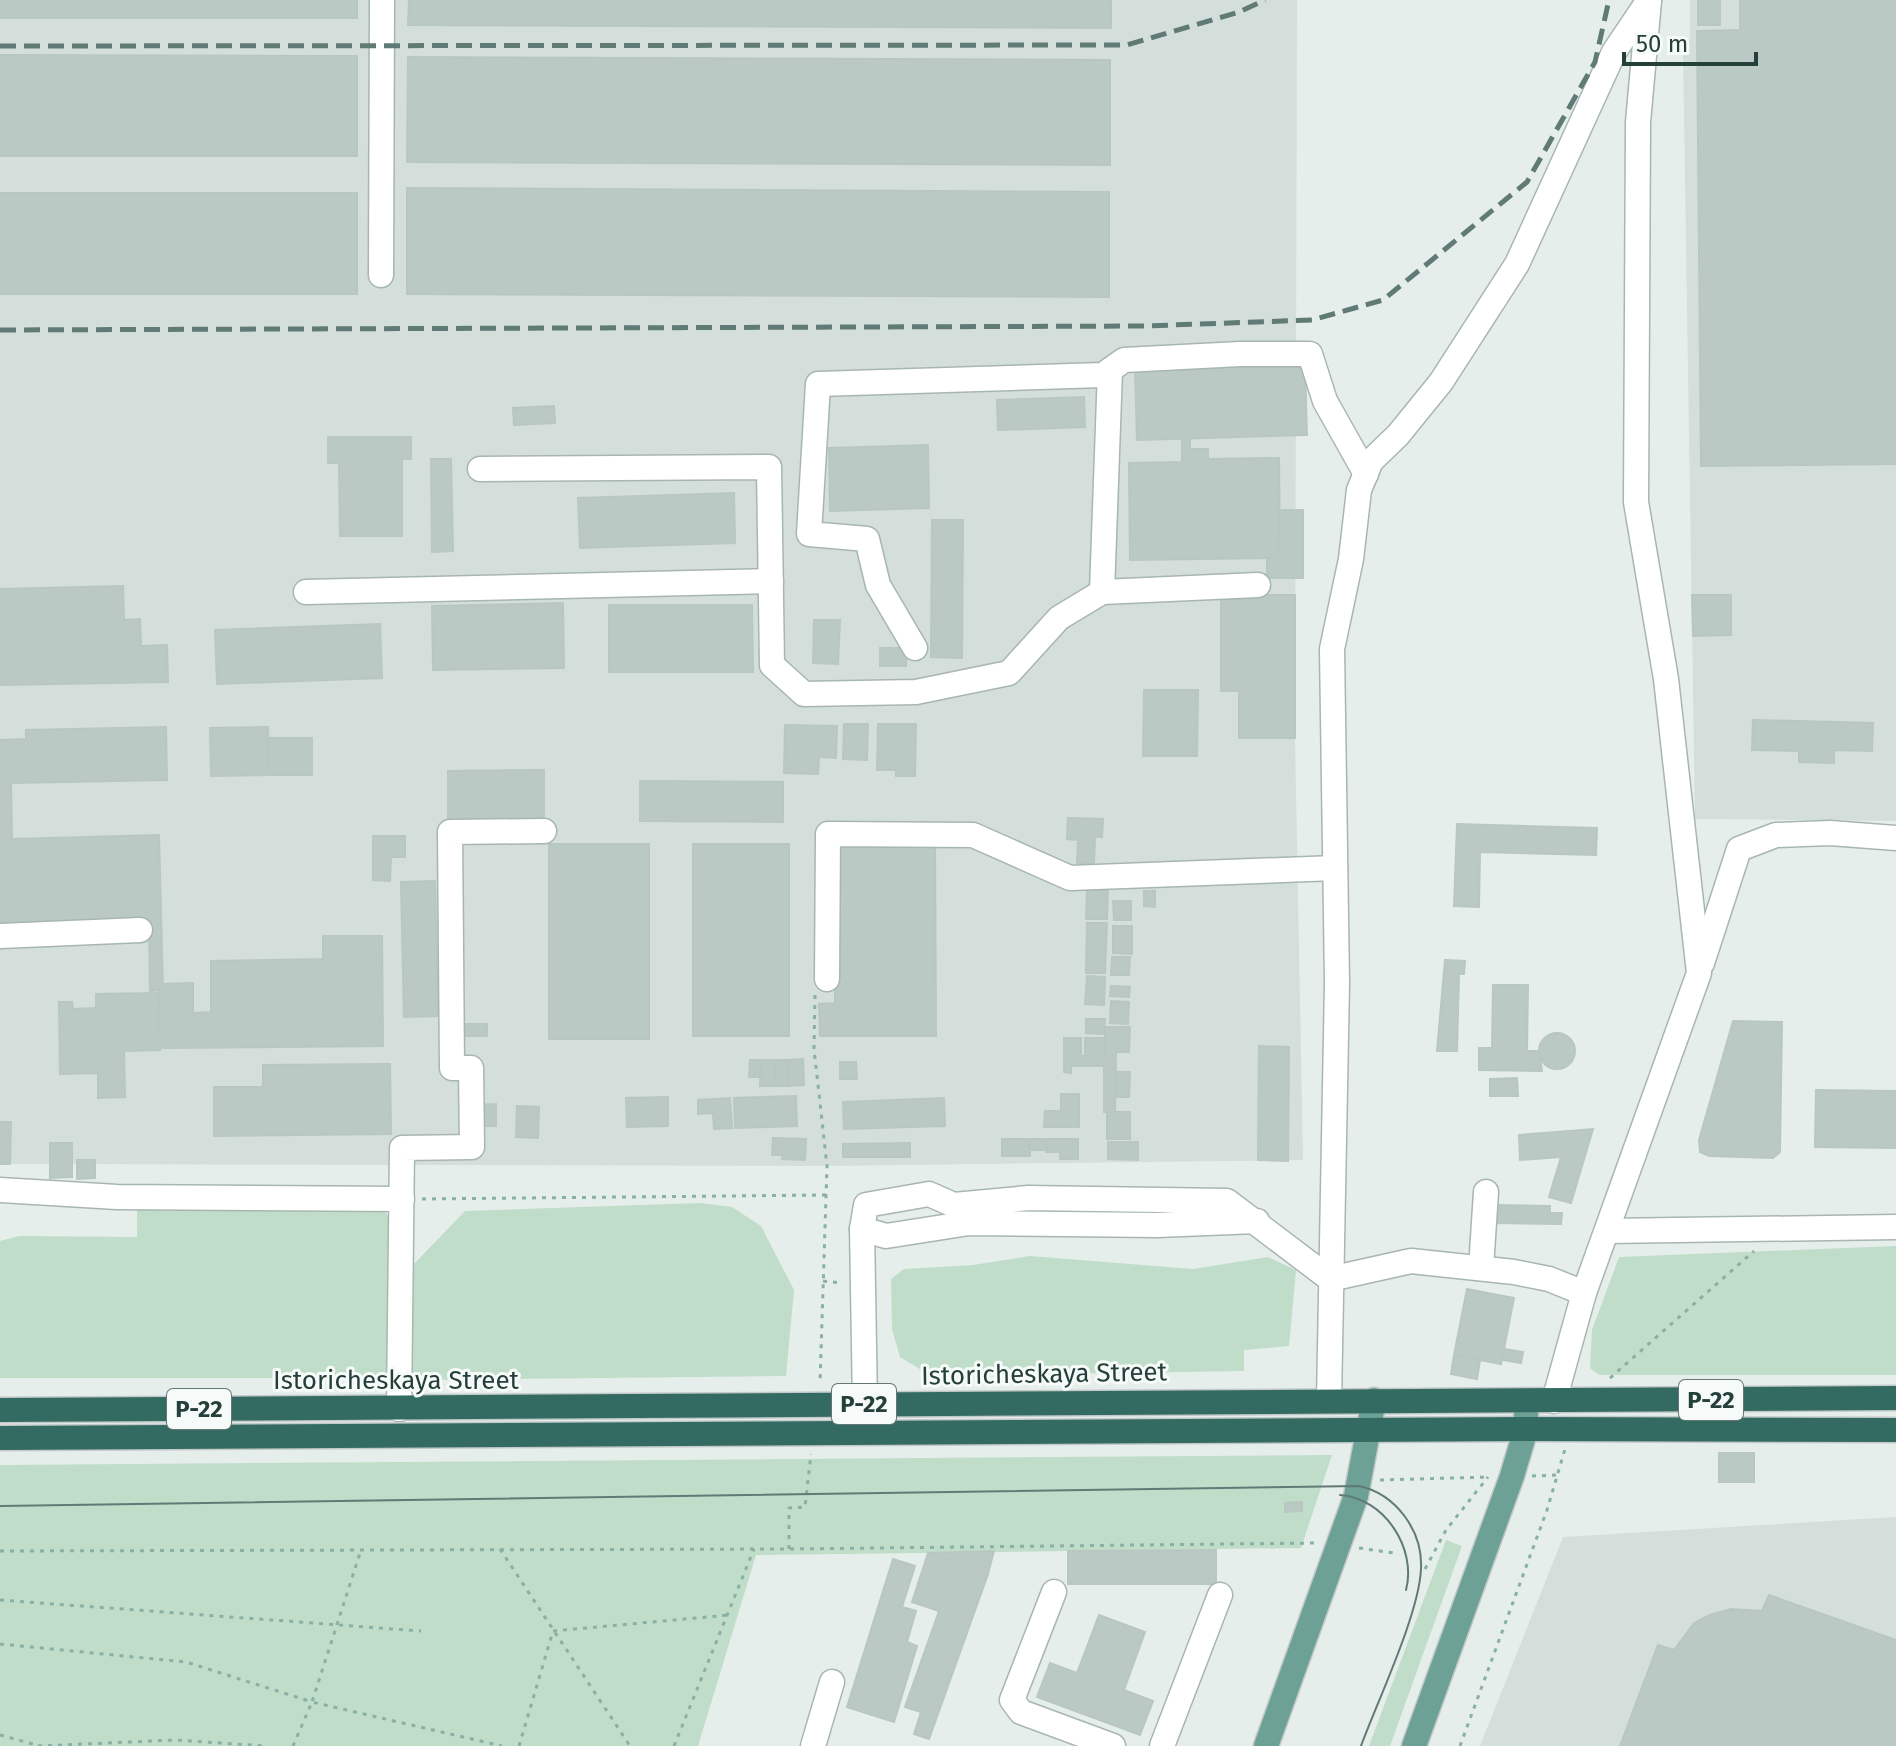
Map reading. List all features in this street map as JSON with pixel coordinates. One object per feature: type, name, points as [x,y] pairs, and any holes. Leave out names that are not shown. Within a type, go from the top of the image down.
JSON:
[{"type":"highway","name":"Istoricheskaya Street","points":[[0,1410],[1896,1398]]},
{"type":"highway","name":"Р-22","points":[[0,1438],[1526,1429],[1892,1434]]},
{"type":"main road","points":[[1266,1746],[1360,1481],[1374,1400]]},
{"type":"main road","points":[[1414,1746],[1500,1476],[1526,1429],[1526,1401]]},
{"type":"street","points":[[381,275],[382,0]]},
{"type":"street","points":[[1329,1400],[1337,983],[1332,649],[1351,559],[1359,490],[1371,461],[1441,382],[1517,264],[1614,52],[1649,0]]},
{"type":"street","points":[[1649,0],[1638,122],[1636,502],[1666,679],[1699,973]]},
{"type":"street","points":[[915,648],[878,585],[867,539],[809,534],[818,384],[1103,375],[1124,360],[1310,354],[1325,401],[1366,474]]},
{"type":"street","points":[[1102,592],[1110,370]]},
{"type":"street","points":[[480,469],[769,467],[772,665],[804,694],[916,692],[1009,673],[1059,618],[1102,592],[1258,585]]},
{"type":"street","points":[[306,592],[771,581]]},
{"type":"street","points":[[399,1409],[402,1148],[472,1147],[471,1068],[452,1068],[450,832],[544,831]]},
{"type":"street","points":[[1554,1401],[1584,1293],[1699,973],[1739,849],[1776,835],[1830,833],[1896,838]]},
{"type":"street","points":[[821,983],[828,834],[973,835],[1070,878],[1335,868]]},
{"type":"street","points":[[0,936],[140,930]]},
{"type":"street","points":[[0,1190],[117,1197],[402,1199]]},
{"type":"street","points":[[1481,1268],[1486,1192]]},
{"type":"street","points":[[865,1404],[862,1229],[866,1205],[929,1194],[954,1205],[1028,1198],[1227,1201],[1330,1279]]},
{"type":"street","points":[[1105,1198],[1114,1222]]},
{"type":"street","points":[[862,1229],[886,1236],[969,1223],[1051,1225],[1114,1222],[1157,1225],[1257,1221]]},
{"type":"street","points":[[1607,1231],[1896,1227]]},
{"type":"street","points":[[1330,1279],[1411,1261],[1549,1279],[1584,1293]]},
{"type":"street","points":[[1054,1592],[1012,1700],[1021,1712],[1113,1746]]},
{"type":"street","points":[[1162,1746],[1220,1595]]},
{"type":"street","points":[[813,1746],[832,1682]]},
{"type":"path","points":[[820,1379],[827,1166],[814,1049],[821,983]]},
{"type":"path","points":[[402,1199],[826,1195]]},
{"type":"path","points":[[1602,1381],[1617,1375],[1776,1229]]},
{"type":"path","points":[[1460,1746],[1559,1475],[1570,1429]]},
{"type":"path","points":[[1360,1481],[1559,1475]]},
{"type":"path","points":[[1425,1569],[1446,1530],[1500,1476]]},
{"type":"path","points":[[789,1511],[789,1549]]},
{"type":"path","points":[[0,1551],[789,1549],[1321,1543]]},
{"type":"path","points":[[500,1549],[630,1746]]},
{"type":"path","points":[[674,1746],[754,1549]]},
{"type":"path","points":[[293,1746],[312,1702],[361,1550]]},
{"type":"path","points":[[0,1600],[421,1631]]},
{"type":"path","points":[[553,1631],[729,1615]]},
{"type":"path","points":[[519,1746],[553,1631]]},
{"type":"path","points":[[0,1644],[186,1662],[312,1702],[502,1746]]},
{"type":"path","points":[[0,1735],[39,1746],[176,1740],[265,1746]]},
{"type":"shaded area","points":[[0,0],[1297,0],[1295,738],[1303,1160],[827,1166],[0,1164]]},
{"type":"shaded area","points":[[1690,0],[1896,0],[1896,821],[1695,819],[1683,49],[1690,38]]},
{"type":"shaded area","points":[[1896,1517],[1896,1746],[1480,1746],[1563,1537]]},
{"type":"green space","points":[[700,1203],[732,1207],[761,1226],[794,1290],[786,1376],[423,1380],[409,1375],[412,1266],[465,1211]]},
{"type":"green space","points":[[137,1207],[381,1207],[393,1222],[388,1378],[0,1378],[0,1241],[19,1236],[137,1237]]},
{"type":"green space","points":[[1896,1246],[1896,1375],[1599,1375],[1590,1368],[1592,1330],[1619,1257]]},
{"type":"green space","points":[[1030,1256],[1193,1269],[1268,1257],[1296,1270],[1289,1346],[1244,1350],[1244,1371],[975,1375],[923,1371],[900,1357],[892,1329],[891,1279],[904,1269],[973,1265]]},
{"type":"green space","points":[[1332,1455],[1301,1548],[756,1555],[698,1746],[0,1746],[0,1465]]},
{"type":"green space","points":[[1446,1540],[1462,1546],[1390,1746],[1369,1746]]},
{"type":"building","points":[[0,0],[357,0],[357,18],[0,18]]},
{"type":"building","points":[[409,0],[1111,0],[1111,28],[408,25]]},
{"type":"building","points":[[1698,0],[1720,0],[1720,25],[1698,25]]},
{"type":"building","points":[[1740,0],[1896,0],[1896,464],[1701,466],[1697,31],[1740,30]]},
{"type":"building","points":[[0,55],[357,56],[357,156],[0,156]]},
{"type":"building","points":[[408,57],[1110,60],[1110,165],[407,162]]},
{"type":"building","points":[[407,188],[1109,192],[1109,297],[407,294]]},
{"type":"building","points":[[0,193],[357,193],[357,294],[0,294]]},
{"type":"building","points":[[1305,363],[1307,435],[1137,440],[1135,368]]},
{"type":"building","points":[[1084,397],[1085,427],[998,430],[997,400]]},
{"type":"building","points":[[554,406],[555,423],[514,425],[513,408]]},
{"type":"building","points":[[328,437],[411,437],[411,459],[402,459],[402,536],[340,536],[339,463],[328,463]]},
{"type":"building","points":[[1182,438],[1190,438],[1190,449],[1208,449],[1208,459],[1279,458],[1280,558],[1130,560],[1129,463],[1182,462]]},
{"type":"building","points":[[928,445],[929,508],[830,511],[829,448]]},
{"type":"building","points":[[431,459],[451,459],[453,551],[432,552]]},
{"type":"building","points":[[734,493],[735,543],[580,548],[578,498]]},
{"type":"building","points":[[1279,510],[1303,510],[1303,578],[1267,578],[1267,558],[1280,558]]},
{"type":"building","points":[[932,520],[963,520],[962,658],[931,657]]},
{"type":"building","points":[[123,586],[124,620],[140,619],[141,646],[167,645],[168,682],[0,685],[0,589]]},
{"type":"building","points":[[1221,595],[1295,595],[1295,738],[1239,738],[1239,691],[1221,691]]},
{"type":"building","points":[[1692,595],[1731,595],[1731,635],[1693,636]]},
{"type":"building","points":[[563,603],[564,668],[433,670],[432,606]]},
{"type":"building","points":[[609,605],[752,605],[753,672],[609,672]]},
{"type":"building","points":[[814,620],[840,620],[838,664],[813,663]]},
{"type":"building","points":[[380,624],[382,678],[217,684],[215,630]]},
{"type":"building","points":[[880,648],[907,648],[906,666],[880,666]]},
{"type":"building","points":[[1144,690],[1198,690],[1197,756],[1143,756]]},
{"type":"building","points":[[1753,720],[1873,723],[1872,751],[1834,750],[1834,763],[1799,762],[1799,751],[1752,750]]},
{"type":"building","points":[[844,724],[868,724],[867,760],[843,759]]},
{"type":"building","points":[[878,724],[916,724],[915,776],[896,776],[896,770],[877,770]]},
{"type":"building","points":[[785,725],[837,726],[836,758],[819,757],[818,774],[784,773]]},
{"type":"building","points":[[166,727],[167,780],[11,783],[12,839],[159,835],[163,990],[150,991],[149,922],[0,926],[0,740],[26,739],[26,730]]},
{"type":"building","points":[[268,727],[269,775],[211,776],[210,728]]},
{"type":"building","points":[[268,738],[312,738],[312,775],[269,775]]},
{"type":"building","points":[[544,770],[544,820],[448,820],[448,771]]},
{"type":"building","points":[[640,781],[783,782],[783,822],[640,821]]},
{"type":"building","points":[[1068,818],[1103,819],[1102,837],[1095,837],[1094,863],[1077,863],[1078,840],[1067,839]]},
{"type":"building","points":[[1457,824],[1597,828],[1596,855],[1480,852],[1479,907],[1454,906]]},
{"type":"building","points":[[373,836],[405,836],[405,857],[391,857],[390,881],[373,880]]},
{"type":"building","points":[[549,844],[649,844],[649,1039],[549,1039]]},
{"type":"building","points":[[693,844],[789,844],[789,1036],[693,1036]]},
{"type":"building","points":[[935,844],[936,1036],[820,1036],[819,1004],[835,1003],[835,845]]},
{"type":"building","points":[[435,881],[438,1016],[404,1017],[401,882]]},
{"type":"building","points":[[1087,888],[1108,889],[1107,919],[1086,919]]},
{"type":"building","points":[[1144,891],[1155,891],[1155,907],[1144,906]]},
{"type":"building","points":[[1113,901],[1131,901],[1131,920],[1114,920]]},
{"type":"building","points":[[1087,923],[1107,923],[1105,973],[1086,973]]},
{"type":"building","points":[[1113,926],[1132,926],[1132,954],[1113,953]]},
{"type":"building","points":[[323,936],[382,936],[383,1046],[160,1048],[159,990],[163,990],[163,984],[193,983],[193,1013],[211,1012],[211,961],[323,959]]},
{"type":"building","points":[[1112,957],[1130,957],[1129,975],[1111,975]]},
{"type":"building","points":[[1445,960],[1465,961],[1464,974],[1459,974],[1457,1051],[1437,1051]]},
{"type":"building","points":[[1087,976],[1105,977],[1104,1005],[1085,1004]]},
{"type":"building","points":[[1493,985],[1528,985],[1527,1051],[1539,1051],[1542,1071],[1479,1070],[1479,1048],[1492,1048]]},
{"type":"building","points":[[1111,986],[1130,987],[1129,997],[1110,996]]},
{"type":"building","points":[[159,993],[160,1050],[124,1051],[125,1097],[98,1098],[98,1073],[60,1074],[59,1002],[72,1002],[73,1009],[96,1008],[96,994]]},
{"type":"building","points":[[1111,1001],[1129,1002],[1128,1024],[1110,1023]]},
{"type":"building","points":[[1086,1019],[1105,1019],[1104,1034],[1086,1033]]},
{"type":"building","points":[[1733,1021],[1782,1022],[1780,1152],[1773,1158],[1709,1156],[1700,1152],[1699,1140]]},
{"type":"building","points":[[461,1024],[487,1024],[487,1036],[461,1036]]},
{"type":"building","points":[[1105,1027],[1130,1027],[1129,1052],[1116,1052],[1115,1112],[1104,1112],[1104,1066],[1071,1066],[1071,1073],[1064,1072],[1064,1056],[1105,1056]]},
{"type":"building","points":[[1557,1033],[1570,1038],[1575,1051],[1570,1064],[1557,1069],[1544,1064],[1539,1051],[1544,1038]]},
{"type":"building","points":[[1064,1038],[1081,1038],[1081,1056],[1064,1056]]},
{"type":"building","points":[[1085,1038],[1105,1038],[1105,1056],[1085,1056]]},
{"type":"building","points":[[1259,1046],[1289,1047],[1288,1161],[1258,1160]]},
{"type":"building","points":[[803,1059],[804,1085],[789,1086],[788,1060]]},
{"type":"building","points":[[750,1060],[761,1060],[760,1077],[749,1077]]},
{"type":"building","points":[[761,1060],[775,1060],[775,1086],[760,1086]]},
{"type":"building","points":[[775,1060],[788,1060],[789,1086],[775,1086]]},
{"type":"building","points":[[840,1062],[856,1062],[857,1079],[840,1079]]},
{"type":"building","points":[[390,1064],[391,1134],[214,1136],[214,1087],[263,1087],[263,1065]]},
{"type":"building","points":[[1116,1072],[1130,1072],[1129,1097],[1116,1097]]},
{"type":"building","points":[[1517,1078],[1518,1096],[1490,1096],[1490,1079]]},
{"type":"building","points":[[1816,1090],[1896,1091],[1896,1148],[1815,1147]]},
{"type":"building","points":[[1061,1094],[1079,1094],[1079,1127],[1044,1127],[1045,1111],[1061,1111]]},
{"type":"building","points":[[796,1096],[797,1126],[735,1128],[734,1098]]},
{"type":"building","points":[[668,1097],[668,1126],[627,1127],[626,1098]]},
{"type":"building","points":[[730,1098],[732,1128],[714,1129],[713,1113],[698,1114],[698,1100]]},
{"type":"building","points":[[944,1098],[945,1126],[844,1129],[843,1102]]},
{"type":"building","points":[[496,1104],[496,1126],[478,1126],[478,1105]]},
{"type":"building","points":[[517,1106],[539,1107],[538,1138],[516,1137]]},
{"type":"building","points":[[1107,1112],[1130,1112],[1130,1139],[1107,1139]]},
{"type":"building","points":[[0,1122],[11,1122],[10,1164],[0,1164]]},
{"type":"building","points":[[1593,1129],[1571,1203],[1549,1197],[1561,1157],[1520,1160],[1519,1135]]},
{"type":"building","points":[[773,1138],[806,1139],[805,1160],[782,1159],[783,1155],[772,1155]]},
{"type":"building","points":[[1002,1139],[1029,1139],[1030,1156],[1002,1156]]},
{"type":"building","points":[[1029,1139],[1046,1139],[1046,1150],[1030,1150]]},
{"type":"building","points":[[1046,1139],[1078,1139],[1078,1159],[1060,1159],[1060,1152],[1046,1152]]},
{"type":"building","points":[[1108,1142],[1138,1142],[1138,1160],[1108,1159]]},
{"type":"building","points":[[50,1143],[72,1143],[72,1177],[50,1178]]},
{"type":"building","points":[[910,1143],[910,1157],[843,1157],[843,1144]]},
{"type":"building","points":[[77,1160],[95,1160],[95,1178],[77,1179]]},
{"type":"building","points":[[1494,1205],[1550,1206],[1550,1213],[1562,1213],[1561,1224],[1494,1223]]},
{"type":"building","points":[[1467,1289],[1514,1298],[1501,1364],[1454,1355]]},
{"type":"building","points":[[1505,1349],[1523,1352],[1521,1363],[1503,1360]]},
{"type":"building","points":[[1454,1355],[1480,1360],[1477,1379],[1451,1374]]},
{"type":"building","points":[[1719,1453],[1754,1453],[1754,1482],[1719,1482]]},
{"type":"building","points":[[1302,1502],[1302,1511],[1285,1512],[1285,1503]]},
{"type":"building","points":[[1216,1550],[1216,1584],[1068,1584],[1068,1551]]},
{"type":"building","points":[[994,1551],[988,1574],[928,1553]]},
{"type":"building","points":[[928,1553],[988,1574],[929,1739],[914,1734],[921,1712],[905,1707],[939,1611],[912,1602]]},
{"type":"building","points":[[893,1559],[915,1566],[902,1607],[916,1611],[907,1642],[917,1646],[894,1722],[847,1707]]},
{"type":"building","points":[[1769,1595],[1896,1640],[1896,1746],[1620,1746],[1658,1645],[1674,1650],[1694,1623],[1710,1615],[1731,1609],[1762,1611]]},
{"type":"building","points":[[1099,1615],[1145,1632],[1124,1690],[1153,1701],[1140,1735],[1037,1697],[1050,1663],[1077,1673]]},
{"type":"tram line","points":[[0,1506],[1359,1486],[1385,1497],[1405,1516],[1417,1541],[1421,1569],[1406,1633],[1361,1746]]},
{"type":"tram line","points":[[1340,1495],[1370,1505],[1394,1528],[1407,1558],[1406,1590]]},
{"type":"railway","points":[[0,46],[1127,45],[1239,12],[1265,0]]},
{"type":"railway","points":[[0,330],[1144,326],[1312,320],[1383,300],[1527,182],[1595,62],[1609,0]]}]
